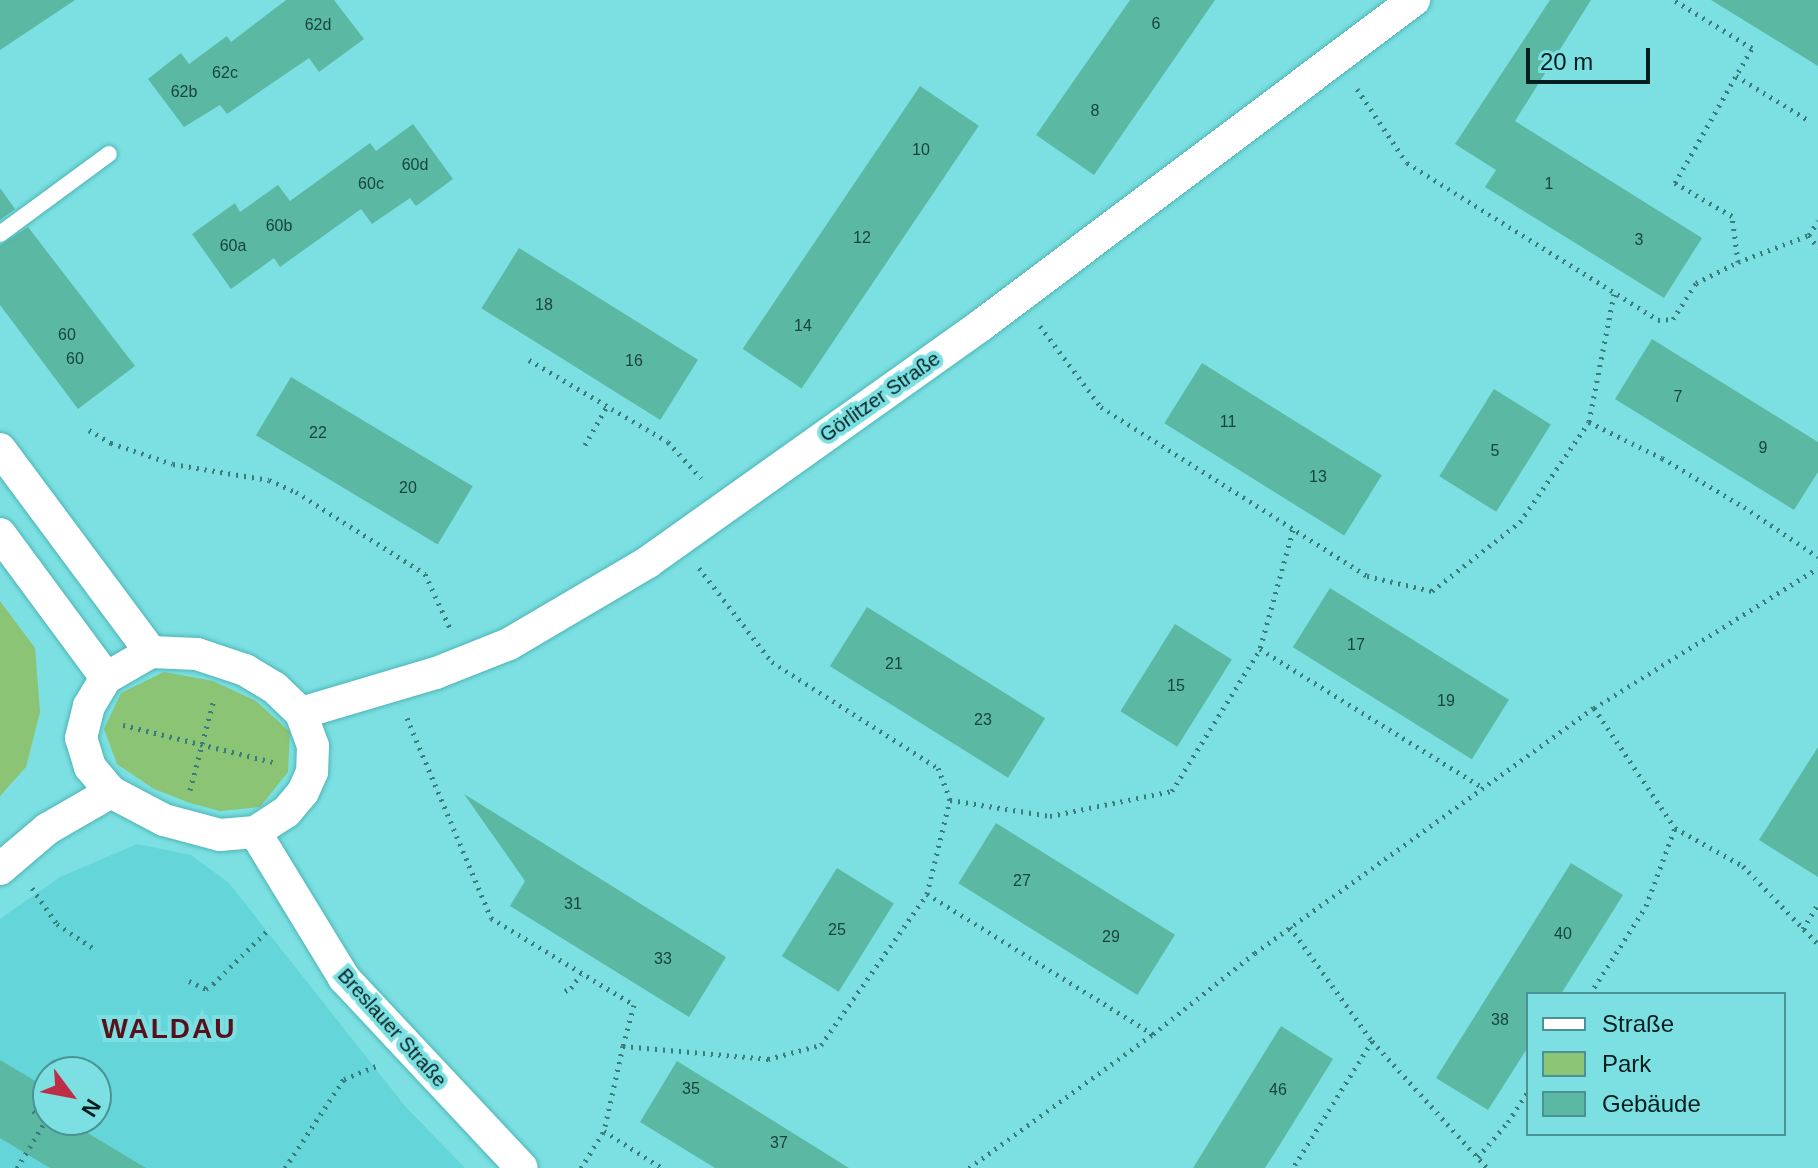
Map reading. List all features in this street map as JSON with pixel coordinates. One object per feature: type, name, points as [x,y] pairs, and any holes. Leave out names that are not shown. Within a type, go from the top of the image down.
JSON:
[{"type":"street","name":"Görlitzer Straße","points":[[301,713],[465,661],[509,644],[565,614],[678,540],[1018,296],[1414,0]]},
{"type":"street","points":[[0,449],[151,652]]},
{"type":"street","points":[[0,534],[106,678]]},
{"type":"street","points":[[151,652],[197,654],[224,663],[245,670],[275,688],[301,713],[313,746],[312,772],[303,792],[286,812],[255,832],[220,835],[137,809],[111,792],[90,767],[81,738],[87,716],[106,678],[151,652]]},
{"type":"street","points":[[6,863],[47,829],[111,792]]},
{"type":"street","name":"Breslauer Straße","points":[[255,832],[344,978],[522,1168]]},
{"type":"lane","points":[[0,234],[109,154]]},
{"type":"path","points":[[1674,0],[1752,48],[1675,183],[1732,216],[1738,262]]},
{"type":"path","points":[[1336,58],[1407,163],[1658,320],[1673,319],[1696,283],[1738,262],[1809,235],[1818,221]]},
{"type":"path","points":[[1736,76],[1808,120]]},
{"type":"path","points":[[1809,235],[1818,248]]},
{"type":"path","points":[[1018,296],[1101,407],[1367,576],[1432,591],[1520,522],[1589,422],[1614,294]]},
{"type":"path","points":[[529,360],[668,442],[726,506]]},
{"type":"path","points":[[585,445],[607,406]]},
{"type":"path","points":[[1589,422],[1744,507],[1818,557]]},
{"type":"path","points":[[89,430],[111,443],[173,464],[269,480],[296,492],[425,574],[465,661]]},
{"type":"path","points":[[950,800],[1050,816],[1172,791],[1260,649],[1293,530]]},
{"type":"path","points":[[623,1046],[768,1059],[821,1045],[927,894],[950,800],[938,768],[772,662],[678,540]]},
{"type":"path","points":[[969,1168],[1153,1034],[1290,927],[1594,708],[1818,568]]},
{"type":"path","points":[[1260,649],[1483,788]]},
{"type":"path","points":[[180,824],[224,663]]},
{"type":"path","points":[[394,685],[491,918],[634,1005],[604,1131],[581,1168]]},
{"type":"path","points":[[1594,708],[1675,828],[1743,866],[1818,944]]},
{"type":"path","points":[[87,716],[312,772]]},
{"type":"path","points":[[1591,992],[1646,906],[1675,828]]},
{"type":"path","points":[[6,863],[57,924],[93,948]]},
{"type":"path","points":[[927,894],[1153,1034]]},
{"type":"path","points":[[1803,929],[1818,904]]},
{"type":"path","points":[[189,981],[206,989],[260,935],[300,906]]},
{"type":"path","points":[[1290,927],[1372,1041],[1487,1168]]},
{"type":"path","points":[[565,991],[581,974]]},
{"type":"path","points":[[1293,1168],[1372,1041]]},
{"type":"path","points":[[285,1168],[344,1079],[411,1051]]},
{"type":"path","points":[[1477,1157],[1508,1122],[1526,1094]]},
{"type":"path","points":[[604,1131],[662,1168]]},
{"type":"path","points":[[17,1168],[36,1136]]},
{"type":"shaded area","points":[[137,844],[191,855],[229,883],[405,1106],[465,1168],[0,1168],[0,919],[60,877]]},
{"type":"green space","points":[[0,601],[35,648],[40,712],[26,767],[0,796]]},
{"type":"green space","points":[[164,672],[213,681],[256,701],[290,732],[288,772],[260,807],[220,811],[190,803],[154,789],[117,764],[104,729],[121,693]]},
{"type":"building","points":[[0,0],[75,0],[0,50]]},
{"type":"building","points":[[286,0],[334,0],[364,39],[319,72],[309,58],[227,114],[220,105],[184,127],[148,79],[181,53],[189,64],[227,36],[231,42]]},
{"type":"building","points":[[1130,0],[1215,0],[1094,175],[1036,135]]},
{"type":"building","points":[[1550,0],[1591,0],[1515,121],[1702,238],[1664,298],[1485,187],[1496,170],[1455,144]]},
{"type":"building","points":[[1711,0],[1818,0],[1818,66]]},
{"type":"building","points":[[920,86],[979,126],[802,389],[743,349]]},
{"type":"building","points":[[413,124],[453,179],[416,206],[410,198],[372,224],[361,209],[280,267],[274,258],[231,289],[192,234],[235,203],[240,212],[278,185],[290,201],[370,143],[376,151]]},
{"type":"building","points":[[0,188],[15,209],[0,220]]},
{"type":"building","points":[[28,227],[135,366],[78,409],[0,305],[0,245]]},
{"type":"building","points":[[519,248],[698,360],[660,420],[481,308]]},
{"type":"building","points":[[1652,339],[1818,442],[1818,472],[1794,510],[1615,399]]},
{"type":"building","points":[[1202,363],[1382,475],[1344,536],[1164,423]]},
{"type":"building","points":[[291,377],[473,486],[438,544],[256,435]]},
{"type":"building","points":[[1494,389],[1551,425],[1496,512],[1439,476]]},
{"type":"building","points":[[1330,588],[1509,700],[1472,759],[1293,647]]},
{"type":"building","points":[[867,607],[1045,718],[1008,778],[830,666]]},
{"type":"building","points":[[1175,624],[1232,660],[1177,747],[1120,711]]},
{"type":"building","points":[[1818,747],[1818,877],[1759,840]]},
{"type":"building","points":[[464,794],[726,957],[689,1017],[510,906],[525,881]]},
{"type":"building","points":[[996,823],[1175,935],[1137,995],[958,883]]},
{"type":"building","points":[[1571,863],[1623,895],[1562,992],[1526,992],[1526,1050],[1488,1110],[1436,1078]]},
{"type":"building","points":[[837,868],[894,904],[839,992],[782,956]]},
{"type":"building","points":[[1281,1026],[1333,1059],[1265,1168],[1193,1168]]},
{"type":"building","points":[[0,1060],[32,1079],[32,1136],[93,1136],[146,1168],[50,1168],[0,1138]]},
{"type":"building","points":[[677,1061],[849,1168],[715,1168],[640,1122]]},
{"type":"district","name":"WALDAU","points":[[169,1029]]}]
